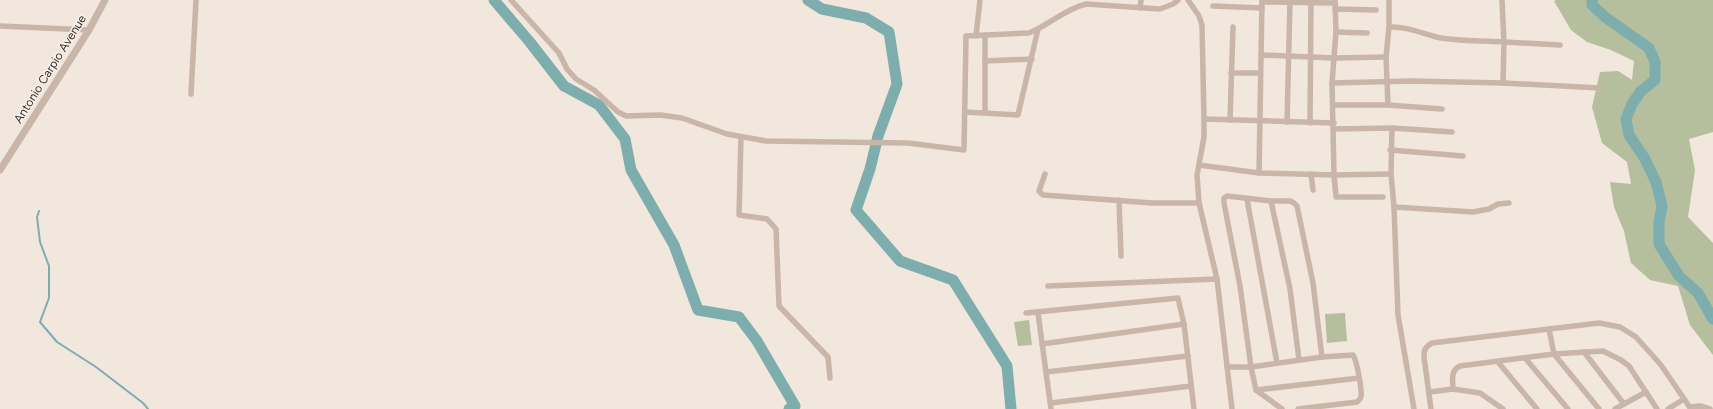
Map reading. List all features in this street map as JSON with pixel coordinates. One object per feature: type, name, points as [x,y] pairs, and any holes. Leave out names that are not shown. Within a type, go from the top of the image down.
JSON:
[{"type":"street","name":"Antonio Carpio Avenue","points":[[0,170],[89,30],[105,0]]},
{"type":"street","points":[[191,94],[196,0]]},
{"type":"street","points":[[511,0],[559,53],[567,68],[576,79],[594,90],[618,112],[626,116],[660,115],[682,118],[727,134],[766,140],[908,143],[964,150],[966,36],[1029,33],[1077,6],[1086,4],[1160,9],[1173,4],[1178,0]]},
{"type":"street","points":[[976,36],[980,0]]},
{"type":"street","points":[[1140,8],[1141,0]]},
{"type":"street","points":[[1188,0],[1200,16],[1202,26],[1204,137],[1197,175],[1199,203],[1217,279],[1232,409]]},
{"type":"street","points":[[1388,105],[1386,57],[1389,27],[1389,0]]},
{"type":"street","points":[[1502,0],[1504,42],[1503,83]]},
{"type":"street","points":[[1310,123],[1311,1]]},
{"type":"street","points":[[1213,6],[1311,1],[1376,10]]},
{"type":"street","points":[[1287,122],[1290,2]]},
{"type":"street","points":[[1259,173],[1262,3]]},
{"type":"street","points":[[1335,4],[1336,32],[1332,83],[1334,175],[1336,197],[1383,197]]},
{"type":"street","points":[[0,26],[89,30]]},
{"type":"street","points":[[1230,120],[1233,27]]},
{"type":"street","points":[[1389,27],[1407,28],[1439,37],[1504,42],[1560,44]]},
{"type":"street","points":[[965,112],[1018,115],[1038,29]]},
{"type":"street","points":[[1336,32],[1367,33]]},
{"type":"street","points":[[984,35],[985,113]]},
{"type":"street","points":[[1261,54],[1334,58],[1386,57]]},
{"type":"street","points":[[985,61],[1032,59]]},
{"type":"street","points":[[1231,73],[1260,73]]},
{"type":"street","points":[[1332,83],[1388,81],[1503,83],[1600,88]]},
{"type":"street","points":[[1333,105],[1388,105],[1442,109]]},
{"type":"street","points":[[1204,118],[1452,132]]},
{"type":"street","points":[[1392,128],[1390,150],[1394,207],[1398,315],[1414,409]]},
{"type":"street","points":[[741,137],[739,215],[767,219],[776,230],[779,306],[828,357],[830,378]]},
{"type":"street","points":[[1390,150],[1463,156]]},
{"type":"street","points":[[1199,165],[1259,173],[1334,175],[1391,174]]},
{"type":"street","points":[[1044,174],[1039,191],[1043,195],[1199,203]]},
{"type":"street","points":[[1311,174],[1313,190]]},
{"type":"street","points":[[1282,409],[1256,390],[1251,367],[1240,286],[1224,198],[1228,196],[1271,201],[1290,201],[1297,206],[1313,283],[1322,357]]},
{"type":"street","points":[[1247,199],[1277,362]]},
{"type":"street","points":[[1119,200],[1121,256]]},
{"type":"street","points":[[1271,201],[1290,289],[1299,360]]},
{"type":"street","points":[[1394,207],[1473,212],[1489,210],[1498,204],[1509,203]]},
{"type":"street","points":[[1048,286],[1217,279]]},
{"type":"street","points":[[1026,313],[1178,298],[1184,324],[1194,409]]},
{"type":"street","points":[[1038,313],[1051,406],[1192,386]]},
{"type":"street","points":[[1431,409],[1424,351],[1427,346],[1432,343],[1599,323],[1612,325],[1629,331],[1653,355],[1691,408],[1700,406],[1710,409]]},
{"type":"street","points":[[1042,344],[1184,324]]},
{"type":"street","points":[[1549,328],[1554,354],[1599,409]]},
{"type":"street","points":[[1453,389],[1453,374],[1455,369],[1460,366],[1554,354],[1603,351],[1629,366],[1657,409]]},
{"type":"street","points":[[1584,352],[1624,404]]},
{"type":"street","points":[[1227,367],[1251,367],[1277,362],[1353,355],[1359,378],[1361,396],[1357,402],[1298,409]]},
{"type":"street","points":[[1046,372],[1188,356]]},
{"type":"street","points":[[1525,358],[1568,409]]},
{"type":"street","points":[[1498,362],[1537,409]]},
{"type":"street","points":[[1256,390],[1359,378]]},
{"type":"street","points":[[1429,392],[1453,389],[1480,393],[1504,409]]},
{"type":"street","points":[[1615,409],[1646,392]]},
{"type":"street","points":[[1668,409],[1684,399]]},
{"type":"green space","points":[[1713,0],[1713,132],[1689,139],[1695,170],[1688,217],[1713,243],[1713,355],[1690,325],[1678,286],[1650,280],[1631,263],[1624,231],[1614,207],[1610,182],[1631,184],[1627,162],[1602,143],[1592,107],[1600,72],[1618,71],[1632,80],[1634,61],[1611,50],[1587,42],[1571,30],[1554,1]]},
{"type":"green space","points":[[1345,313],[1347,341],[1327,343],[1325,314]]},
{"type":"green space","points":[[1029,320],[1032,345],[1018,346],[1014,322]]},
{"type":"waterway","points":[[494,0],[529,41],[564,86],[599,105],[625,139],[631,170],[674,245],[698,310],[739,317],[757,341],[795,406],[789,409]]},
{"type":"waterway","points":[[808,0],[822,9],[866,18],[889,32],[897,84],[878,136],[870,169],[856,210],[900,261],[953,280],[1007,366],[1011,409]]},
{"type":"waterway","points":[[1592,0],[1592,5],[1605,17],[1649,48],[1655,62],[1655,80],[1641,91],[1632,104],[1626,119],[1629,135],[1645,159],[1656,182],[1662,206],[1659,222],[1659,244],[1679,276],[1698,293],[1713,319]]},
{"type":"waterway","points":[[39,211],[37,217],[40,242],[49,266],[49,298],[40,322],[57,342],[96,367],[143,403],[148,409]]}]
